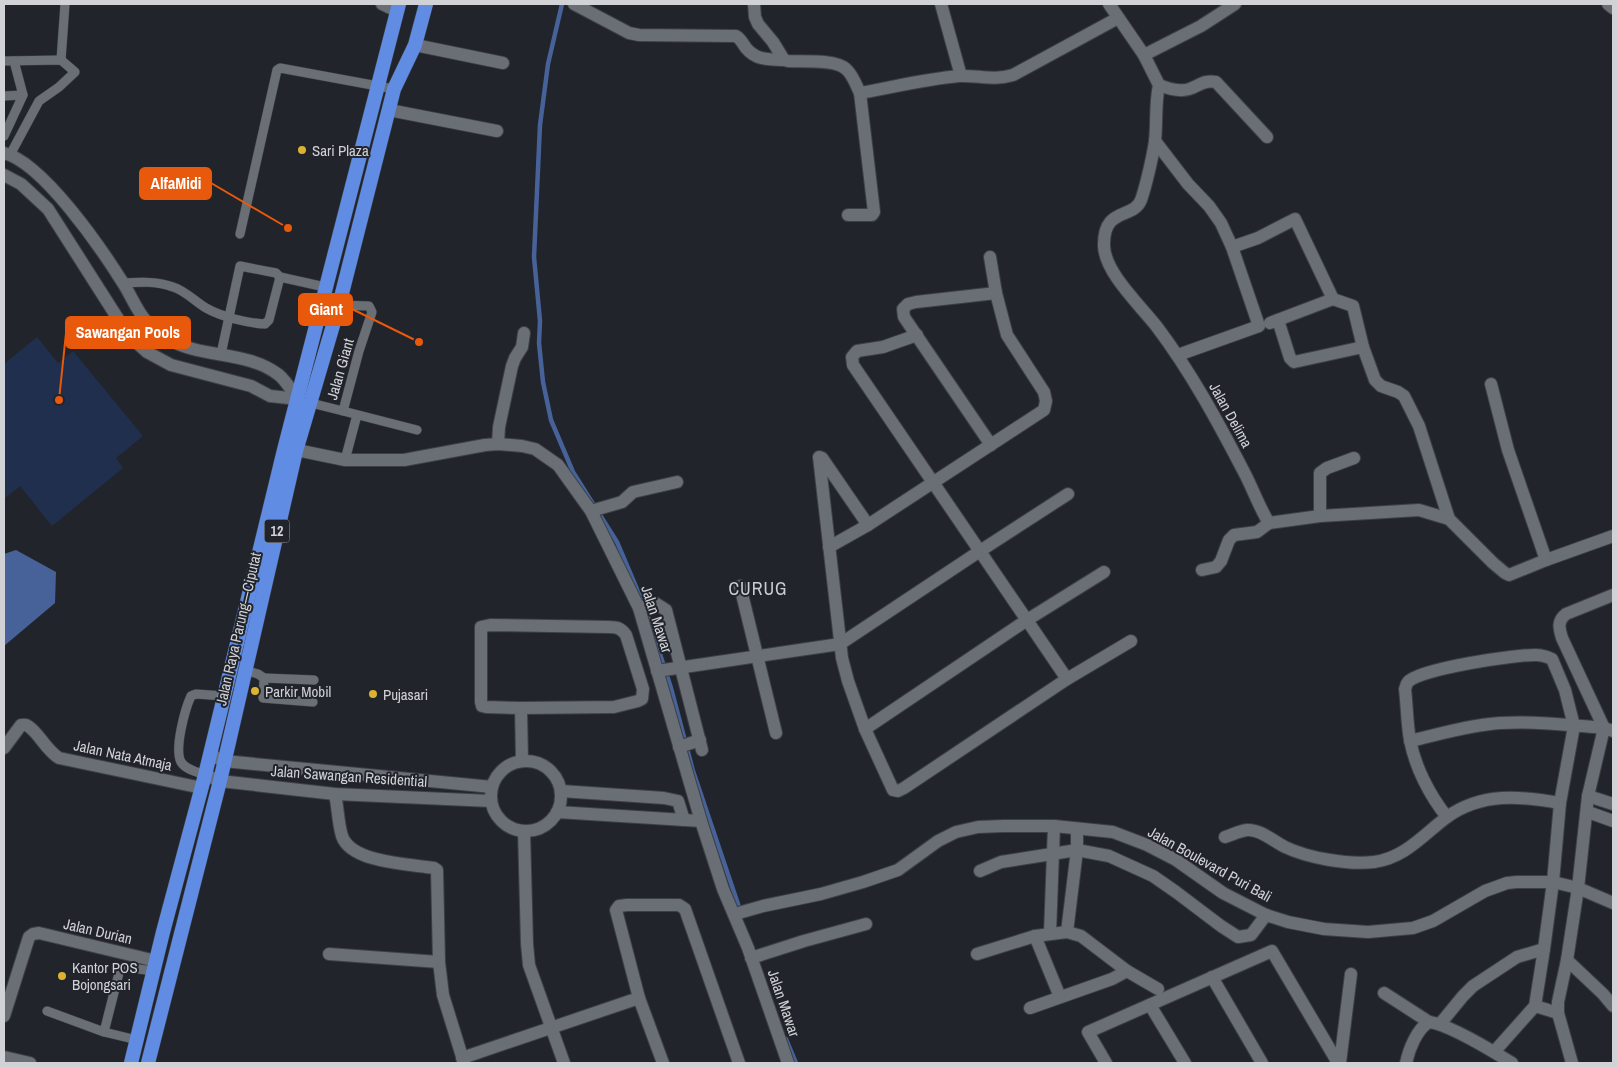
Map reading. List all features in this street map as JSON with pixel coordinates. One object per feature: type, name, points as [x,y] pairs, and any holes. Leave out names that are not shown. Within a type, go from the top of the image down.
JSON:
[{"type":"highway","name":"Jalan Raya Parung—Ciputat","points":[[131,1063],[180,868],[204,782],[224,696],[290,449],[339,305],[394,90],[415,45],[426,4]]},
{"type":"highway","name":"Jalan Raya Parung—Ciputat","points":[[305,401],[325,287],[398,7]]},
{"type":"highway","name":"Jalan Raya Parung—Ciputat","points":[[148,1063],[220,781],[290,449]]},
{"type":"highway","points":[[180,868],[197,872]]},
{"type":"street","points":[[382,4],[398,7]]},
{"type":"street","points":[[574,4],[629,33],[640,35],[736,36],[752,55],[758,58],[794,62],[836,63],[845,68],[852,76],[860,92],[874,212],[872,215],[848,215]]},
{"type":"street","points":[[754,4],[755,17],[758,24],[773,42],[784,60]]},
{"type":"street","points":[[942,4],[961,76]]},
{"type":"street","points":[[1109,4],[1144,55],[1159,84],[1181,91],[1207,82],[1216,82],[1267,137]]},
{"type":"street","points":[[1144,55],[1201,26],[1235,4]]},
{"type":"street","points":[[1608,4],[1613,8]]},
{"type":"street","points":[[860,92],[919,81],[961,76],[1000,79],[1013,76],[1118,18]]},
{"type":"street","points":[[415,45],[503,63]]},
{"type":"street","name":"Jalan Delima","points":[[1159,84],[1156,100],[1155,141],[1141,198],[1138,204],[1112,218],[1108,224],[1104,245],[1106,258],[1115,276],[1178,355],[1215,417],[1269,523]]},
{"type":"street","points":[[389,110],[497,132]]},
{"type":"street","points":[[1155,141],[1188,184],[1217,217],[1232,247],[1259,326]]},
{"type":"street","points":[[7,154],[34,170],[57,194],[99,248],[146,321],[167,339],[184,346],[257,362],[280,376],[305,401]]},
{"type":"street","points":[[4,175],[21,184],[48,209],[129,336],[147,352],[171,364],[251,386],[270,396],[305,401]]},
{"type":"street","points":[[1232,247],[1258,238],[1295,219],[1333,299]]},
{"type":"street","points":[[80,260],[99,248]]},
{"type":"street","points":[[829,548],[868,525],[1044,410],[1046,400],[1044,392],[1007,336],[996,293],[990,257]]},
{"type":"street","points":[[991,445],[904,316],[903,309],[908,304],[996,293]]},
{"type":"street","points":[[1178,355],[1333,299],[1353,306],[1363,347],[1375,380],[1381,386],[1404,396],[1419,426],[1449,519],[1504,573],[1509,575],[1613,536]]},
{"type":"street","points":[[1278,320],[1290,358],[1294,362],[1363,347]]},
{"type":"street","points":[[498,444],[499,427],[512,366],[522,347],[524,333]]},
{"type":"street","points":[[917,335],[883,347],[857,351],[852,357],[853,365],[1067,680]]},
{"type":"street","points":[[1491,384],[1508,450],[1546,560]]},
{"type":"street","name":"Jalan Mawar","points":[[290,449],[345,460],[404,460],[465,448],[498,444],[535,449],[558,465],[594,511],[640,608],[658,670],[691,745],[701,821],[723,889],[735,914],[788,1063]]},
{"type":"street","points":[[868,525],[822,458],[819,457],[840,644],[848,681],[865,729],[894,790],[898,791],[1067,680],[1131,641]]},
{"type":"street","points":[[1320,516],[1320,473],[1327,468],[1354,458]]},
{"type":"street","points":[[594,511],[622,502],[633,492],[677,482]]},
{"type":"street","points":[[658,670],[840,644],[1068,494]]},
{"type":"street","points":[[1202,570],[1216,567],[1221,561],[1229,540],[1234,535],[1257,532],[1269,523],[1320,516],[1419,510],[1449,519]]},
{"type":"street","points":[[865,729],[1027,620],[1104,572]]},
{"type":"street","points":[[740,586],[776,733]]},
{"type":"street","points":[[1572,1063],[1558,1013],[1558,995],[1567,960],[1578,888],[1588,812],[1588,796],[1608,730],[1562,638],[1559,627],[1560,618],[1566,614],[1613,595]]},
{"type":"street","points":[[640,608],[655,603],[666,610],[691,745]]},
{"type":"street","points":[[490,625],[609,626],[617,627],[626,635],[643,689],[642,699],[614,707],[522,708],[482,706],[480,702],[481,627],[490,625]]},
{"type":"street","points":[[1447,817],[1433,799],[1410,741],[1405,689],[1408,682],[1416,677],[1450,667],[1528,656],[1545,656],[1552,659],[1565,690],[1574,726],[1560,803],[1553,882],[1544,949],[1534,1006],[1494,1052]]},
{"type":"street","points":[[522,708],[522,761]]},
{"type":"street","points":[[1410,741],[1467,727],[1500,723],[1538,722],[1608,730]]},
{"type":"street","name":"Jalan Nata Atmaja","points":[[4,748],[20,725],[24,724],[28,725],[43,744],[59,758],[204,782]]},
{"type":"street","name":"Jalan Sawangan Residential","points":[[210,755],[224,761],[492,787]]},
{"type":"street","points":[[522,761],[539,764],[554,774],[560,791],[561,802],[557,812],[543,827],[524,831],[514,829],[502,821],[493,810],[491,801],[492,787],[496,777],[508,765],[522,761]]},
{"type":"street","name":"Jalan Sawangan Residential","points":[[204,782],[220,781],[336,794],[491,801]]},
{"type":"street","points":[[560,791],[678,800],[684,820]]},
{"type":"street","points":[[336,794],[342,837],[346,844],[356,853],[377,860],[437,870],[439,962],[443,995],[463,1061],[551,1027],[639,998]]},
{"type":"street","points":[[1588,796],[1613,804]]},
{"type":"street","points":[[1225,837],[1248,830],[1304,854],[1342,861],[1370,862],[1390,857],[1419,842],[1447,817],[1465,806],[1506,797],[1529,797],[1560,803]]},
{"type":"street","points":[[557,812],[701,821]]},
{"type":"street","points":[[1588,812],[1613,821]]},
{"type":"street","points":[[1050,933],[1054,826]]},
{"type":"street","name":"Jalan Boulevard Puri Bali","points":[[735,914],[821,894],[898,870],[938,841],[956,832],[978,827],[1054,826],[1113,832],[1182,857],[1223,892],[1266,915],[1288,922],[1324,929],[1368,932],[1413,928],[1433,922],[1485,891],[1506,883],[1553,882],[1578,888],[1613,902]]},
{"type":"street","points":[[1066,932],[1077,850],[1077,829]]},
{"type":"street","points":[[524,831],[529,965],[564,1063]]},
{"type":"street","points":[[980,871],[1001,862],[1077,850],[1109,856],[1153,876],[1238,937],[1251,935],[1266,915]]},
{"type":"street","points":[[663,1063],[639,998],[616,910],[619,906],[682,906],[685,909],[739,1063]]},
{"type":"street","points":[[751,958],[866,924]]},
{"type":"street","points":[[977,954],[1035,936],[1066,932],[1081,936],[1128,971],[1158,989]]},
{"type":"street","name":"Jalan Durian","points":[[4,1016],[30,937],[33,934],[39,933],[155,966]]},
{"type":"street","points":[[1035,936],[1060,998]]},
{"type":"street","points":[[1406,1063],[1408,1054],[1423,1026],[1435,1023],[1487,976],[1517,956],[1544,949]]},
{"type":"street","points":[[1106,1063],[1088,1032],[1272,951],[1339,1063]]},
{"type":"street","points":[[329,954],[439,962]]},
{"type":"street","points":[[1567,960],[1604,994],[1613,1006]]},
{"type":"street","points":[[1030,1008],[1128,971]]},
{"type":"street","points":[[1339,1063],[1351,974]]},
{"type":"street","points":[[1212,978],[1262,1063]]},
{"type":"street","points":[[1384,993],[1435,1023],[1512,1063]]},
{"type":"street","points":[[1150,1005],[1184,1063]]},
{"type":"street","points":[[1534,1006],[1558,1013]]},
{"type":"street","points":[[4,1057],[30,1063]]},
{"type":"lane","points":[[61,60],[65,4]]},
{"type":"lane","points":[[4,61],[61,60],[74,72],[59,87],[39,101],[7,154]]},
{"type":"lane","points":[[4,136],[23,95],[14,61]]},
{"type":"lane","points":[[240,234],[277,70],[280,68],[394,90]]},
{"type":"lane","points":[[4,96],[23,95]]},
{"type":"lane","points":[[221,354],[240,266],[276,273],[280,277],[325,287]]},
{"type":"lane","points":[[123,283],[144,282],[172,286],[206,308],[229,316],[265,324],[268,322],[280,277]]},
{"type":"lane","name":"Jalan Giant","points":[[339,305],[369,306],[372,312],[359,351],[343,411]]},
{"type":"lane","name":"Jalan Giant","points":[[305,401],[417,430]]},
{"type":"lane","name":"Jalan Giant","points":[[345,460],[357,415]]},
{"type":"lane","points":[[244,670],[264,678],[314,680]]},
{"type":"lane","points":[[264,678],[263,699],[314,702]]},
{"type":"lane","points":[[204,782],[181,762],[179,752],[180,735],[191,696],[196,694],[224,696]]},
{"type":"lane","points":[[104,1032],[120,969],[122,967],[155,966]]},
{"type":"lane","points":[[47,1011],[104,1032],[137,1040]]},
{"type":"shaded area","points":[[37,337],[58,363],[73,351],[143,436],[116,458],[123,468],[52,526],[20,486],[4,499],[4,364]]},
{"type":"shaded area","points":[[16,550],[56,572],[55,603],[4,646],[4,554]]},
{"type":"waterway","points":[[562,4],[548,64],[540,125],[534,257],[543,382],[551,420],[573,472],[617,542],[642,601]]},
{"type":"waterway","points":[[646,611],[671,688],[693,771],[740,910]]},
{"type":"waterway","points":[[786,1039],[796,1063]]},
{"type":"place","name":"Sari Plaza","points":[[302,150]]},
{"type":"place","name":"AlfaMidi","points":[[288,228]]},
{"type":"place","name":"Giant","points":[[419,342]]},
{"type":"place","name":"Sawangan Pools","points":[[59,400]]},
{"type":"place","name":"Parkir Mobil","points":[[255,691]]},
{"type":"place","name":"Pujasari","points":[[373,694]]},
{"type":"place","name":"Kantor POS Bojongsari","points":[[62,976]]},
{"type":"district","name":"CURUG","points":[[758,588]]}]
